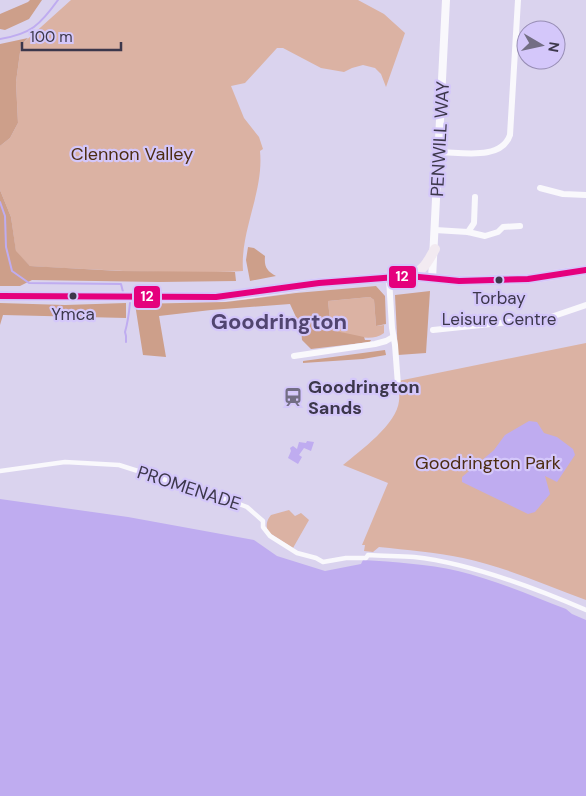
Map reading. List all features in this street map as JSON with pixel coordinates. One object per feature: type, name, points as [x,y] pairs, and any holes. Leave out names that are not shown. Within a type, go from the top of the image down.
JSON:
[{"type":"main road","points":[[409,276],[423,268],[435,249]]},
{"type":"main road","points":[[0,296],[216,297],[319,283],[409,276],[459,281],[528,279],[586,270]]},
{"type":"street","name":"PENWILL WAY","points":[[432,279],[446,0]]},
{"type":"street","points":[[439,152],[490,153],[502,148],[508,142],[510,135],[518,0]]},
{"type":"street","points":[[540,188],[563,194],[586,195]]},
{"type":"street","points":[[468,232],[474,223],[475,197]]},
{"type":"street","points":[[435,230],[468,232],[485,236],[498,232],[503,227],[520,226]]},
{"type":"street","points":[[388,278],[398,385]]},
{"type":"street","points":[[433,330],[548,318],[586,305]]},
{"type":"street","points":[[294,356],[374,344],[393,337]]},
{"type":"street","name":"PROMENADE","points":[[0,471],[65,462],[119,465],[247,507],[262,521],[266,534],[297,553],[323,562],[346,558],[366,558],[368,555],[415,558],[460,566],[534,589],[586,610]]},
{"type":"green space","name":"Clennon Valley","points":[[71,0],[358,0],[384,14],[405,33],[386,87],[381,74],[375,68],[363,65],[344,72],[321,68],[283,48],[277,48],[245,83],[231,86],[244,118],[259,137],[263,149],[260,151],[259,181],[245,241],[243,271],[163,272],[30,266],[16,252],[11,217],[0,190],[0,146],[10,138],[18,123],[16,82],[21,45]]},
{"type":"green space","points":[[370,297],[374,300],[376,326],[384,325],[384,333],[372,338],[365,338],[331,330],[328,301]]},
{"type":"green space","name":"Goodrington Park","points":[[586,343],[586,600],[510,571],[463,558],[379,547],[373,552],[364,551],[365,545],[362,545],[388,483],[343,465],[368,445],[392,419],[399,401],[398,381]]},
{"type":"green space","points":[[289,510],[295,516],[301,513],[309,520],[293,548],[268,532],[267,528],[267,521],[271,515]]},
{"type":"shaded area","points":[[30,0],[42,0],[29,19],[5,30],[0,29],[0,14]]},
{"type":"shaded area","points":[[28,38],[21,45],[16,82],[18,123],[10,138],[0,146],[0,44]]},
{"type":"shaded area","points":[[0,190],[11,217],[16,251],[30,266],[120,271],[235,272],[236,281],[32,280],[20,286],[0,286]]},
{"type":"shaded area","points":[[248,247],[254,248],[265,256],[267,268],[276,276],[250,281],[246,260]]},
{"type":"shaded area","points":[[376,286],[385,296],[386,324],[376,326],[374,300],[370,297],[328,301],[331,330],[364,337],[365,340],[371,340],[370,342],[311,349],[302,340],[301,328],[290,304],[159,316],[166,357],[143,355],[135,304],[226,302],[296,293]]},
{"type":"shaded area","points":[[430,291],[426,353],[398,355],[395,295]]},
{"type":"shaded area","points":[[0,303],[65,305],[126,303],[126,318],[3,315],[0,325]]},
{"type":"shaded area","points":[[385,350],[386,355],[363,359],[303,363],[303,361]]},
{"type":"shaded area","points":[[529,421],[537,422],[544,433],[557,437],[573,449],[575,455],[557,482],[545,476],[550,494],[535,512],[528,514],[462,482],[462,477],[494,450],[505,435]]},
{"type":"shaded area","points":[[307,441],[314,442],[311,451],[304,448],[299,455],[302,457],[298,464],[288,458],[291,451],[290,448],[293,446],[297,449],[299,442],[306,443]]},
{"type":"shaded area","points":[[0,499],[128,517],[254,540],[277,556],[325,571],[361,564],[363,560],[411,564],[458,571],[513,588],[566,609],[586,620],[586,796],[0,796]]},
{"type":"waterway","points":[[0,39],[20,34],[34,27],[46,16],[58,0]]},
{"type":"waterway","points":[[0,202],[5,216],[6,247],[12,271],[29,283],[121,284],[123,292]]},
{"type":"waterway","points":[[126,342],[125,332],[130,303]]},
{"type":"transit line","name":"12","points":[[0,296],[216,297],[319,283],[409,276],[459,281],[528,279],[586,270]]},
{"type":"place","name":"Torbay Leisure Centre","points":[[499,280]]},
{"type":"place","name":"Ymca","points":[[73,296]]},
{"type":"place","name":"Goodrington Sands","points":[[293,397]]},
{"type":"district","name":"Goodrington","points":[[279,321]]}]
